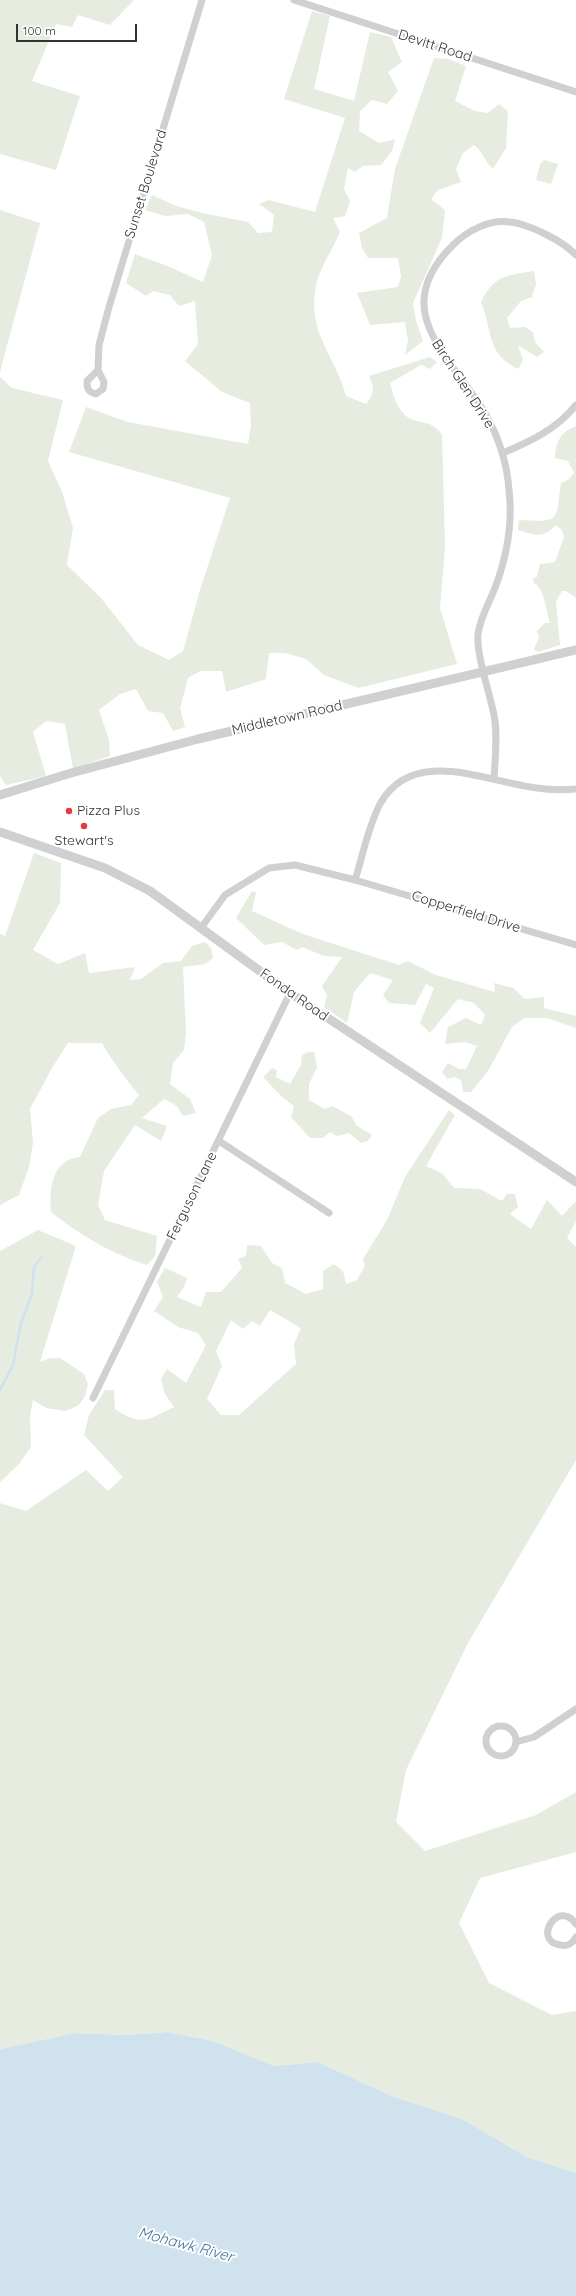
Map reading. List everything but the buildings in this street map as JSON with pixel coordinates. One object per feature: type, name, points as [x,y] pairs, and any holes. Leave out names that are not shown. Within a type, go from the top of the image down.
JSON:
[{"type":"street","name":"Sunset Boulevard","points":[[98,370],[99,345],[108,307],[202,0]]},
{"type":"street","name":"Devitt Road","points":[[294,0],[576,92]]},
{"type":"street","name":"Birch Glen Drive","points":[[494,779],[496,744],[494,717],[478,636],[480,621],[502,567],[510,531],[509,489],[503,453],[487,416],[432,335],[424,312],[423,302],[433,271],[448,250],[459,239],[487,224],[497,221],[525,225],[561,243],[576,255]]},
{"type":"street","points":[[503,453],[529,442],[551,429],[576,405]]},
{"type":"street","name":"Middletown Road","points":[[0,795],[198,739],[576,650]]},
{"type":"street","points":[[355,880],[380,805],[386,796],[398,784],[413,776],[443,770],[536,788],[576,789]]},
{"type":"street","name":"Fonda Road","points":[[0,832],[58,851],[127,878],[162,899],[290,993],[576,1182]]},
{"type":"street","name":"Copperfield Drive","points":[[201,928],[225,895],[269,868],[295,865],[355,880],[576,945]]},
{"type":"street","name":"Ferguson Lane","points":[[93,1398],[290,993]]},
{"type":"street","points":[[219,1141],[329,1212]]},
{"type":"street","points":[[516,1742],[513,1731],[502,1726],[492,1730],[486,1740],[490,1750],[500,1756],[511,1752],[516,1742],[534,1737],[576,1709]]},
{"type":"street","points":[[575,1921],[564,1916],[555,1918],[548,1926],[548,1932],[552,1941],[560,1945],[569,1944],[576,1937]]},
{"type":"shaded area","points":[[0,0],[134,0],[110,25],[78,15],[72,27],[56,24],[32,81],[80,96],[56,170],[0,154]]},
{"type":"shaded area","points":[[312,11],[330,16],[314,89],[354,101],[370,32],[391,37],[402,62],[388,72],[398,91],[387,104],[372,100],[360,111],[359,131],[379,143],[395,139],[392,151],[381,165],[363,166],[355,172],[348,168],[344,189],[350,201],[345,216],[333,218],[340,232],[318,277],[314,305],[319,333],[339,375],[346,396],[366,404],[373,391],[369,376],[430,357],[437,362],[430,369],[421,365],[390,383],[397,404],[405,415],[414,420],[433,426],[442,435],[445,547],[440,608],[457,664],[358,688],[324,675],[306,659],[285,653],[269,653],[266,679],[226,692],[222,671],[200,671],[188,678],[180,709],[185,727],[173,731],[163,713],[148,711],[136,689],[120,694],[99,710],[109,740],[110,756],[73,769],[65,724],[46,721],[33,732],[46,776],[6,785],[0,776],[0,377],[12,388],[63,400],[48,461],[62,492],[73,528],[67,565],[101,598],[138,645],[169,660],[183,651],[200,590],[230,498],[69,452],[86,407],[128,422],[248,444],[251,426],[250,403],[222,392],[185,361],[198,344],[195,301],[179,306],[170,295],[153,291],[146,296],[126,283],[135,254],[170,267],[203,282],[212,255],[204,222],[188,214],[165,216],[145,210],[152,195],[176,206],[248,222],[258,233],[272,232],[274,215],[259,204],[269,200],[315,212],[345,118],[284,99]]},
{"type":"shaded area","points":[[434,58],[449,59],[466,66],[455,101],[475,111],[488,113],[499,104],[508,111],[506,148],[493,169],[474,145],[463,153],[456,169],[461,182],[438,190],[431,199],[445,210],[442,238],[413,303],[416,321],[423,341],[405,355],[408,341],[405,322],[370,325],[357,293],[398,287],[401,276],[398,258],[368,258],[362,248],[359,233],[387,218],[395,169]]},
{"type":"shaded area","points":[[544,160],[558,164],[551,184],[536,180],[540,164]]},
{"type":"shaded area","points":[[0,210],[40,223],[0,372]]},
{"type":"shaded area","points":[[534,271],[536,284],[532,297],[521,301],[507,318],[510,328],[525,327],[533,332],[535,342],[544,352],[537,357],[518,345],[523,360],[518,369],[507,363],[495,348],[481,302],[491,286],[502,278]]},
{"type":"shaded area","points":[[576,426],[576,598],[566,591],[562,591],[556,602],[560,645],[538,652],[534,649],[539,637],[537,631],[545,623],[550,623],[543,595],[538,586],[534,583],[533,578],[537,577],[540,564],[555,562],[564,537],[562,530],[556,525],[547,532],[538,535],[518,530],[519,520],[540,521],[552,519],[557,512],[561,483],[568,480],[574,473],[568,461],[555,458],[556,447],[560,438],[566,431]]},
{"type":"shaded area","points":[[34,853],[61,863],[60,903],[33,950],[58,964],[85,953],[89,973],[135,967],[130,980],[141,979],[163,963],[181,961],[192,946],[205,942],[211,948],[213,958],[205,964],[183,967],[186,1034],[184,1050],[173,1063],[170,1084],[190,1099],[196,1113],[183,1116],[177,1106],[164,1099],[142,1118],[167,1126],[161,1141],[135,1125],[104,1171],[98,1205],[105,1220],[157,1236],[155,1256],[147,1265],[109,1250],[85,1236],[51,1212],[52,1185],[58,1169],[63,1163],[80,1157],[98,1118],[111,1109],[131,1105],[139,1095],[124,1076],[102,1043],[68,1043],[52,1068],[30,1109],[33,1143],[29,1167],[19,1195],[0,1205],[0,934],[5,936]]},
{"type":"shaded area","points":[[252,891],[256,893],[252,911],[303,934],[399,965],[408,961],[436,975],[495,992],[494,983],[513,988],[525,999],[544,997],[544,1008],[576,1016],[576,1028],[547,1018],[524,1018],[512,1027],[488,1071],[471,1092],[463,1092],[461,1080],[454,1077],[447,1079],[442,1072],[448,1063],[459,1069],[466,1069],[477,1046],[465,1042],[445,1044],[448,1027],[466,1018],[481,1025],[485,1015],[474,1003],[458,999],[430,1033],[420,1023],[434,988],[426,984],[415,1005],[389,1003],[383,995],[393,980],[370,973],[354,992],[347,1023],[324,1007],[327,995],[322,986],[342,957],[324,956],[302,947],[297,950],[282,942],[264,945],[236,918]]},
{"type":"shaded area","points":[[308,1052],[314,1052],[317,1067],[309,1084],[309,1100],[325,1109],[332,1106],[351,1116],[357,1126],[372,1135],[368,1141],[361,1143],[349,1133],[337,1136],[330,1132],[323,1138],[310,1138],[291,1117],[294,1106],[283,1098],[263,1077],[272,1068],[277,1070],[276,1077],[290,1084],[301,1065],[302,1055]]},
{"type":"shaded area","points":[[449,1110],[455,1115],[426,1166],[443,1174],[454,1188],[480,1189],[502,1201],[507,1194],[515,1194],[518,1207],[510,1214],[531,1229],[547,1200],[562,1216],[576,1201],[576,1221],[567,1238],[576,1247],[576,1460],[468,1643],[406,1770],[396,1822],[425,1851],[536,1815],[576,1792],[576,1852],[480,1878],[459,1923],[489,1983],[552,2015],[576,2011],[576,2173],[527,2157],[462,2119],[394,2097],[318,2062],[274,2066],[213,2041],[167,2032],[126,2035],[75,2033],[0,2049],[0,1503],[26,1511],[86,1470],[108,1491],[123,1477],[84,1435],[89,1415],[105,1390],[114,1390],[115,1409],[124,1415],[138,1420],[151,1418],[174,1407],[165,1394],[161,1379],[167,1369],[186,1383],[206,1345],[198,1333],[178,1327],[154,1311],[163,1297],[157,1282],[165,1268],[187,1278],[184,1287],[177,1297],[201,1307],[206,1292],[221,1292],[242,1268],[238,1259],[246,1256],[247,1245],[261,1246],[272,1263],[282,1268],[285,1283],[306,1294],[323,1289],[323,1271],[334,1264],[343,1271],[346,1284],[357,1280],[365,1266],[363,1259],[387,1220],[405,1177]],"holes":[[[270,1310],[301,1328],[294,1344],[296,1364],[239,1415],[221,1415],[207,1399],[222,1366],[216,1351],[231,1320],[243,1329],[252,1321],[260,1326]]]},
{"type":"shaded area","points":[[38,1230],[76,1246],[40,1362],[50,1358],[60,1358],[84,1374],[88,1384],[85,1396],[79,1405],[66,1411],[46,1408],[33,1400],[30,1415],[31,1447],[19,1464],[0,1482],[0,1251]]},
{"type":"water","name":"Mohawk River","points":[[167,2032],[213,2041],[274,2066],[318,2062],[394,2097],[462,2119],[527,2157],[576,2173],[576,2296],[0,2296],[0,2049],[75,2033],[126,2035]]},
{"type":"waterway","points":[[0,1390],[13,1365],[21,1323],[32,1294],[34,1267],[41,1258]]},
{"type":"place","name":"Pizza Plus","points":[[69,811]]},
{"type":"place","name":"Stewart's","points":[[84,826]]}]
